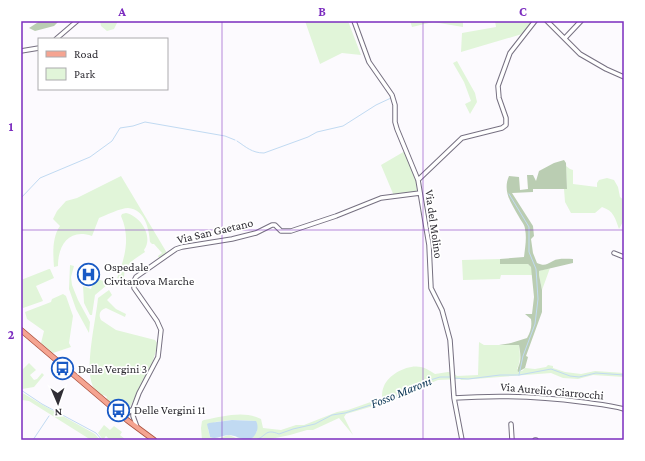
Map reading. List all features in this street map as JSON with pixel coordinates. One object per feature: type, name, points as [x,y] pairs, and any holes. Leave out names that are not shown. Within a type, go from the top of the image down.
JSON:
[{"type":"main road","points":[[21,330],[127,420],[154,440]]},
{"type":"street","points":[[57,38],[76,21]]},
{"type":"street","name":"Via del Molino","points":[[354,21],[369,62],[392,95],[397,129],[418,180],[429,245],[431,285],[442,310],[449,334],[452,383],[462,440]]},
{"type":"street","points":[[418,180],[462,138],[502,128],[506,125],[507,120],[499,98],[498,86],[510,53],[535,21]]},
{"type":"street","points":[[546,21],[580,54],[606,70],[624,77]]},
{"type":"street","points":[[565,38],[581,21]]},
{"type":"street","points":[[21,51],[38,48]]},
{"type":"street","name":"Via San Gaetano","points":[[137,428],[133,416],[133,409],[139,392],[158,357],[160,330],[157,321],[134,288],[134,281],[136,277],[182,247],[228,240],[256,233],[272,224],[281,231],[291,230],[336,216],[374,200],[420,193]]},
{"type":"street","points":[[614,253],[624,257]]},
{"type":"street","name":"Via Aurelio Ciarrocchi","points":[[454,398],[499,396],[537,397],[624,409]]},
{"type":"street","name":"Via San Gaetano","points":[[128,414],[133,409]]},
{"type":"street","points":[[120,414],[128,414],[127,420]]},
{"type":"street","points":[[127,420],[133,416]]},
{"type":"street","points":[[511,424],[512,440]]},
{"type":"green space","points":[[40,21],[59,21],[54,26],[35,31],[29,28]]},
{"type":"green space","points":[[100,21],[118,21],[114,29],[107,31],[101,26]]},
{"type":"green space","points":[[305,21],[348,21],[361,55],[342,53],[320,64]]},
{"type":"green space","points":[[410,21],[463,21],[463,27],[433,22],[412,27]]},
{"type":"green space","points":[[495,21],[534,21],[522,34],[461,52],[462,33],[496,27]]},
{"type":"green space","points":[[457,61],[475,93],[477,102],[470,114],[465,104],[471,101],[464,82],[453,63]]},
{"type":"green space","points":[[405,151],[416,180],[417,192],[401,193],[401,195],[394,196],[381,165]]},
{"type":"green space","points":[[564,160],[566,163],[567,189],[533,189],[533,192],[512,193],[533,226],[534,236],[531,239],[533,253],[537,263],[545,265],[557,259],[573,259],[573,263],[539,271],[542,290],[542,312],[526,356],[528,357],[525,368],[518,372],[520,362],[519,345],[499,345],[527,338],[531,328],[531,319],[525,314],[532,314],[534,297],[531,267],[528,264],[500,264],[500,259],[524,257],[526,243],[524,224],[509,198],[507,193],[507,182],[509,176],[519,177],[520,190],[528,189],[527,175],[533,175],[536,181],[539,171],[554,163]]},
{"type":"green space","points":[[566,166],[573,170],[573,184],[597,187],[599,180],[607,178],[614,180],[618,187],[620,197],[624,200],[624,220],[619,229],[612,213],[602,207],[595,213],[571,213],[565,202],[564,189],[567,189]]},
{"type":"green space","points":[[121,176],[167,253],[159,258],[158,256],[162,253],[154,244],[150,242],[149,231],[145,220],[134,209],[125,208],[99,218],[92,236],[77,234],[66,240],[60,251],[58,266],[54,267],[54,240],[60,226],[53,219],[57,211],[66,201],[77,198]]},
{"type":"green space","points":[[126,213],[136,218],[144,227],[147,245],[144,250],[145,252],[128,265],[124,272],[124,277],[114,286],[125,252],[126,234],[121,216],[122,214]]},
{"type":"green space","points":[[500,259],[500,264],[528,264],[531,267],[533,275],[501,275],[500,279],[463,280],[462,260]]},
{"type":"green space","points":[[70,265],[74,266],[71,277],[72,285],[90,322],[89,333],[76,309],[69,289]]},
{"type":"green space","points":[[550,268],[542,290],[539,271]]},
{"type":"green space","points":[[49,269],[54,278],[36,286],[43,301],[23,308],[21,306],[21,280]]},
{"type":"green space","points":[[95,278],[106,282],[107,285],[95,295],[92,315],[90,315],[84,303],[83,286],[91,289]]},
{"type":"green space","points":[[109,290],[112,295],[107,300],[116,309],[126,314],[125,317],[106,308],[100,312],[101,320],[116,330],[155,340],[158,344],[152,364],[128,411],[122,411],[106,399],[107,397],[104,395],[102,396],[97,392],[93,386],[90,376],[90,354],[98,298]]},
{"type":"green space","points":[[63,294],[66,296],[73,316],[69,343],[71,347],[53,353],[41,343],[44,331],[27,319],[25,312],[51,302],[52,299]]},
{"type":"green space","points":[[479,342],[484,345],[519,345],[520,360],[517,369],[522,371],[525,368],[535,369],[546,367],[548,365],[565,372],[581,374],[595,371],[624,373],[624,377],[593,375],[578,379],[563,378],[551,373],[461,380],[438,380],[387,402],[346,414],[344,417],[353,435],[339,418],[313,430],[307,430],[266,440],[202,440],[201,428],[202,421],[204,420],[232,415],[247,415],[261,419],[263,428],[281,430],[296,425],[304,425],[337,412],[348,410],[382,398],[383,388],[386,382],[394,374],[410,367],[423,367],[435,374],[448,372],[457,376],[478,375]],"holes":[[[232,420],[256,421],[257,432],[236,438],[229,435],[219,438],[210,437],[208,429],[215,422]]]},
{"type":"green space","points":[[29,363],[36,370],[30,375],[34,380],[37,379],[42,373],[44,375],[34,387],[22,389],[21,371]]},
{"type":"green space","points":[[21,392],[95,434],[100,440],[91,440],[29,401],[22,400]]},
{"type":"green space","points":[[104,425],[110,430],[114,426],[122,432],[120,435],[126,440],[110,440],[106,436],[103,440],[98,433]]},
{"type":"water","points":[[232,420],[256,421],[257,432],[250,439],[243,439],[232,435],[215,438],[210,437],[207,424]]},
{"type":"waterway","points":[[237,141],[253,151],[264,153],[308,137],[317,132],[343,126],[376,105],[391,98]]},
{"type":"waterway","points":[[21,198],[40,178],[90,157],[112,141],[120,128],[145,122],[225,136],[235,140]]},
{"type":"waterway","points":[[509,194],[529,227],[529,252],[536,269],[538,299],[535,324],[523,356],[519,375]]},
{"type":"waterway","name":"Fosso Maroni","points":[[453,378],[468,379],[500,375],[519,375],[551,369],[570,376],[579,377],[596,373],[624,375]]},
{"type":"waterway","name":"Fosso Maroni","points":[[255,440],[259,439],[268,432],[279,434],[315,424],[332,415],[345,413],[390,399],[427,381],[440,377],[450,377]]},
{"type":"waterway","points":[[21,390],[42,404],[96,433],[102,440]]},
{"type":"waterway","points":[[33,440],[49,416]]},
{"type":"place","name":"Ospedale Civitanova Marche","points":[[89,274]]},
{"type":"place","name":"Delle Vergini 3","points":[[63,369]]},
{"type":"place","name":"Delle Vergini 11","points":[[118,410]]}]
